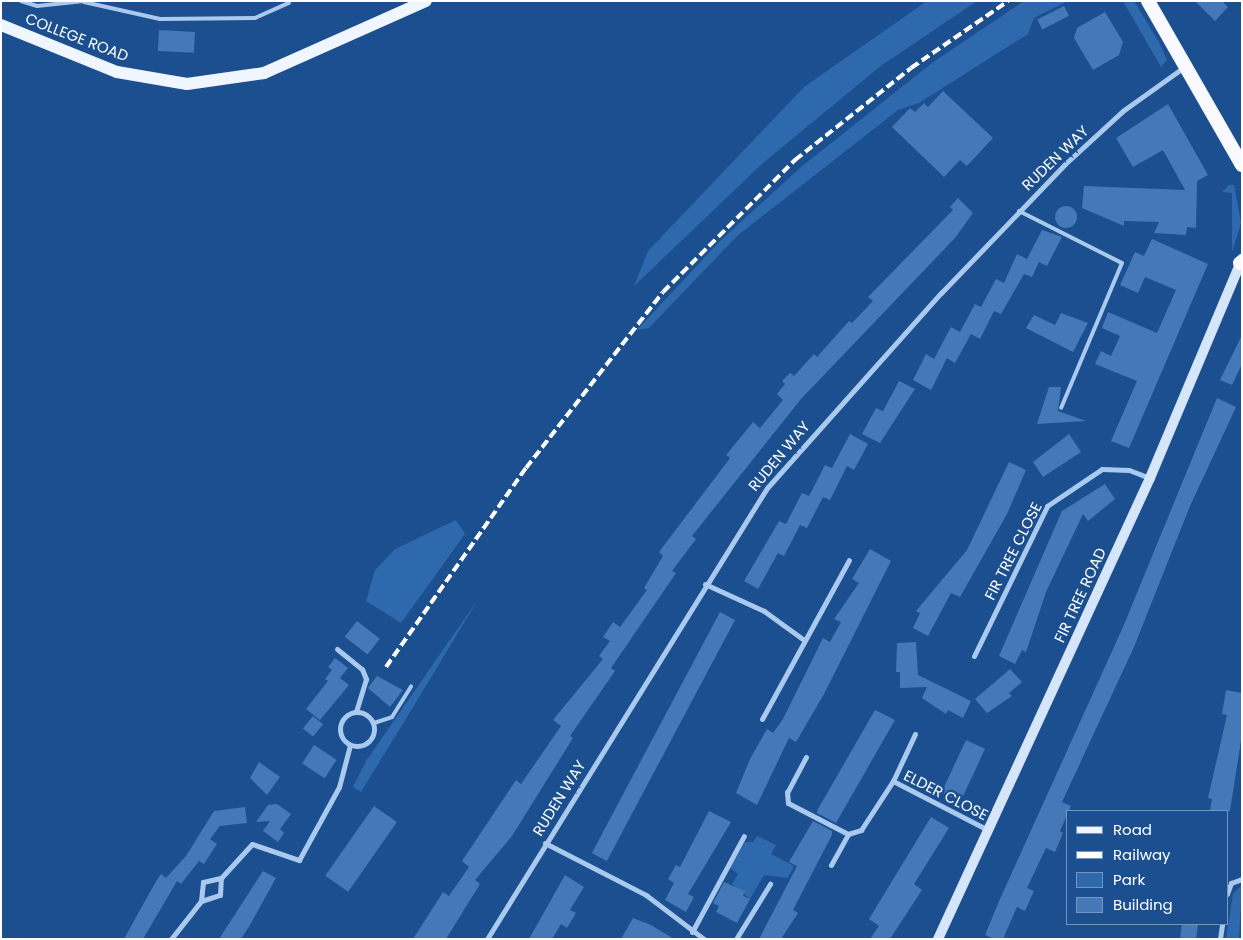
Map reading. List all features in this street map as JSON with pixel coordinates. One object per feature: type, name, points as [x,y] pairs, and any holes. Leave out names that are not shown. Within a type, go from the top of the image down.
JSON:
[{"type":"highway","points":[[1148,1],[1184,66],[1238,153],[1242,165]]},
{"type":"main road","name":"COLLEGE ROAD","points":[[1,25],[117,72],[186,84],[264,73],[426,1]]},
{"type":"main road","name":"FIR TREE ROAD","points":[[938,939],[1150,478],[1241,262]]},
{"type":"street","name":"RUDEN WAY","points":[[487,939],[705,584],[767,488],[795,454],[1019,212],[1124,110],[1184,66]]},
{"type":"street","name":"FIR TREE CLOSE","points":[[974,656],[1047,506],[1102,469],[1129,470],[1150,478]]},
{"type":"street","points":[[762,719],[849,560]]},
{"type":"street","points":[[705,584],[764,611],[804,640]]},
{"type":"street","points":[[171,939],[201,901],[203,882],[221,878],[252,844],[299,860],[339,787],[350,745],[340,728],[345,717],[356,712],[366,680],[362,669],[337,649]]},
{"type":"street","points":[[350,745],[368,743],[374,723],[356,712]]},
{"type":"street","name":"ELDER CLOSE","points":[[831,865],[848,834],[861,830],[893,781],[915,734]]},
{"type":"street","points":[[806,757],[788,792],[788,803],[848,834]]},
{"type":"street","name":"ELDER CLOSE","points":[[893,781],[988,830]]},
{"type":"street","points":[[692,932],[744,836]]},
{"type":"street","points":[[545,843],[646,895],[692,932],[704,939]]},
{"type":"street","points":[[201,901],[220,895],[221,878]]},
{"type":"street","points":[[1228,891],[1231,883],[1242,879]]},
{"type":"street","points":[[736,939],[770,884]]},
{"type":"street","points":[[1220,939],[1222,925]]},
{"type":"lane","points":[[22,1],[37,6],[84,1],[160,19],[256,18],[289,3]]},
{"type":"lane","points":[[1019,212],[1122,263],[1061,408]]},
{"type":"lane","points":[[374,723],[392,717],[412,687]]},
{"type":"green space","points":[[927,1],[977,1],[882,65],[763,163],[634,286],[648,251],[804,87]]},
{"type":"green space","points":[[1024,1],[1068,1],[1034,18],[1028,34],[919,103],[898,110],[737,236],[649,328],[637,330],[719,242],[801,167],[932,63]]},
{"type":"green space","points":[[1123,1],[1134,1],[1159,42],[1167,60],[1161,67]]},
{"type":"green space","points":[[1229,185],[1234,185],[1241,223],[1232,252],[1232,193],[1222,192]]},
{"type":"green space","points":[[456,520],[465,534],[401,623],[366,601],[375,570],[395,549]]},
{"type":"green space","points":[[479,598],[361,792],[353,787],[366,761]]},
{"type":"green space","points":[[757,836],[776,845],[771,854],[794,866],[788,878],[764,875],[750,899],[732,884],[738,874],[730,868],[745,842],[753,842]]},
{"type":"green space","points":[[1242,885],[1239,939],[1226,939],[1233,894]]},
{"type":"building","points":[[1195,1],[1222,1],[1228,7],[1215,21]]},
{"type":"building","points":[[1064,6],[1069,16],[1042,29],[1037,20]]},
{"type":"building","points":[[1105,12],[1123,42],[1119,55],[1093,70],[1074,38],[1077,28]]},
{"type":"building","points":[[159,30],[195,32],[194,53],[158,51]]},
{"type":"building","points":[[943,91],[993,138],[967,166],[960,160],[944,177],[892,127],[910,108],[915,112],[924,103],[928,107]]},
{"type":"building","points":[[1168,104],[1208,175],[1197,181],[1196,228],[1187,227],[1186,235],[1154,233],[1159,222],[1124,221],[1124,226],[1082,208],[1084,186],[1185,190],[1163,150],[1133,167],[1116,138]]},
{"type":"building","points":[[958,198],[973,213],[955,238],[801,399],[692,536],[696,539],[672,571],[676,573],[611,668],[615,671],[570,736],[573,738],[512,836],[475,880],[480,884],[446,939],[413,939],[443,892],[449,896],[469,867],[462,861],[516,780],[521,784],[561,726],[553,720],[603,659],[599,656],[610,641],[603,637],[613,622],[620,627],[647,590],[644,588],[663,556],[659,552],[730,458],[726,455],[753,422],[760,428],[783,400],[777,394],[785,384],[782,381],[790,373],[794,376],[814,354],[817,357],[849,321],[852,323],[873,301],[868,297],[953,210],[950,207]]},
{"type":"building","points":[[1062,206],[1070,206],[1077,213],[1077,221],[1070,228],[1062,228],[1055,221],[1055,213]]},
{"type":"building","points":[[1042,230],[1062,237],[1047,266],[1039,262],[1032,277],[1024,274],[1001,314],[994,311],[980,339],[971,334],[955,363],[947,358],[931,390],[913,380],[926,354],[934,359],[951,327],[960,332],[975,304],[981,307],[996,279],[1004,283],[1017,254],[1027,259]]},
{"type":"building","points":[[1152,239],[1208,264],[1129,448],[1111,441],[1137,381],[1095,364],[1101,351],[1111,356],[1120,336],[1102,328],[1108,312],[1157,333],[1176,290],[1145,277],[1138,293],[1120,285],[1135,252],[1144,256]]},
{"type":"building","points":[[1061,313],[1088,323],[1073,352],[1026,328],[1034,315],[1055,325]]},
{"type":"building","points":[[1242,335],[1242,364],[1232,385],[1220,380]]},
{"type":"building","points":[[899,381],[915,389],[880,443],[862,434],[876,408],[883,411]]},
{"type":"building","points":[[1049,387],[1061,387],[1058,411],[1086,421],[1037,424]]},
{"type":"building","points":[[1217,398],[1236,407],[1190,506],[1134,647],[1062,802],[1071,806],[1069,810],[1066,810],[1066,817],[1060,831],[1063,833],[1055,852],[1046,848],[1027,888],[1034,891],[1025,911],[1017,907],[1003,939],[994,939],[985,935],[1123,627]]},
{"type":"building","points":[[850,434],[868,444],[854,470],[847,466],[830,500],[823,497],[807,528],[800,525],[784,556],[778,553],[758,589],[744,581],[779,521],[786,524],[802,493],[809,496],[825,465],[832,468]]},
{"type":"building","points":[[1069,434],[1081,452],[1043,477],[1033,462]]},
{"type":"building","points":[[1009,462],[1026,470],[1007,514],[960,597],[951,593],[928,636],[913,628],[920,613],[916,611],[967,550]]},
{"type":"building","points":[[1105,484],[1115,499],[1088,521],[1083,514],[1046,592],[1026,652],[1022,650],[1015,664],[999,656],[1062,511]]},
{"type":"building","points":[[870,549],[891,561],[824,694],[796,742],[789,738],[757,805],[736,793],[750,759],[767,729],[773,733],[783,719],[823,638],[830,642],[841,622],[834,619],[859,583],[852,579]]},
{"type":"building","points":[[720,612],[735,620],[607,861],[592,853]]},
{"type":"building","points":[[357,621],[380,639],[368,655],[345,637]]},
{"type":"building","points":[[916,642],[918,675],[971,701],[963,718],[948,710],[946,714],[922,698],[927,687],[900,688],[900,672],[896,672],[897,643]]},
{"type":"building","points":[[335,658],[348,668],[340,678],[349,685],[320,720],[306,709],[328,681],[325,679],[332,670],[328,667]]},
{"type":"building","points":[[1010,669],[1022,682],[1009,693],[1012,696],[987,713],[975,699]]},
{"type":"building","points":[[377,676],[403,690],[390,707],[368,688]]},
{"type":"building","points":[[1226,690],[1242,693],[1242,734],[1230,811],[1210,810],[1212,799],[1208,798],[1227,715],[1222,714]]},
{"type":"building","points":[[875,710],[895,720],[836,823],[817,813],[818,809]]},
{"type":"building","points":[[313,716],[323,724],[313,737],[303,728]]},
{"type":"building","points":[[966,740],[985,749],[961,801],[941,793]]},
{"type":"building","points":[[314,745],[337,760],[325,778],[302,763]]},
{"type":"building","points":[[259,762],[280,777],[267,795],[250,778]]},
{"type":"building","points":[[277,804],[291,814],[280,829],[284,833],[278,842],[263,831],[270,821],[256,822],[268,805]]},
{"type":"building","points":[[374,806],[397,822],[348,892],[325,876]]},
{"type":"building","points":[[245,807],[247,823],[220,826],[210,839],[217,844],[204,864],[199,861],[181,884],[177,881],[143,939],[124,939],[161,874],[166,878],[186,856],[214,811]]},
{"type":"building","points":[[709,811],[731,822],[688,894],[694,897],[686,912],[665,900],[674,883],[668,879],[676,865],[680,867]]},
{"type":"building","points":[[931,817],[949,828],[914,884],[922,890],[890,939],[870,939],[879,926],[869,919]]},
{"type":"building","points":[[813,821],[832,831],[832,835],[793,910],[798,913],[781,939],[759,939],[797,866],[789,862]]},
{"type":"building","points":[[263,871],[276,878],[241,939],[219,939]]},
{"type":"building","points":[[565,875],[584,887],[570,910],[576,913],[567,928],[561,924],[552,939],[529,939]]},
{"type":"building","points":[[724,882],[745,891],[743,896],[750,899],[737,923],[716,912],[719,906],[713,903]]},
{"type":"building","points":[[633,918],[651,925],[674,939],[621,939]]},
{"type":"building","points":[[1182,925],[1198,925],[1196,939],[1180,939]]},
{"type":"railway","points":[[386,667],[526,468],[663,292],[795,160],[911,68],[1008,1]]}]
